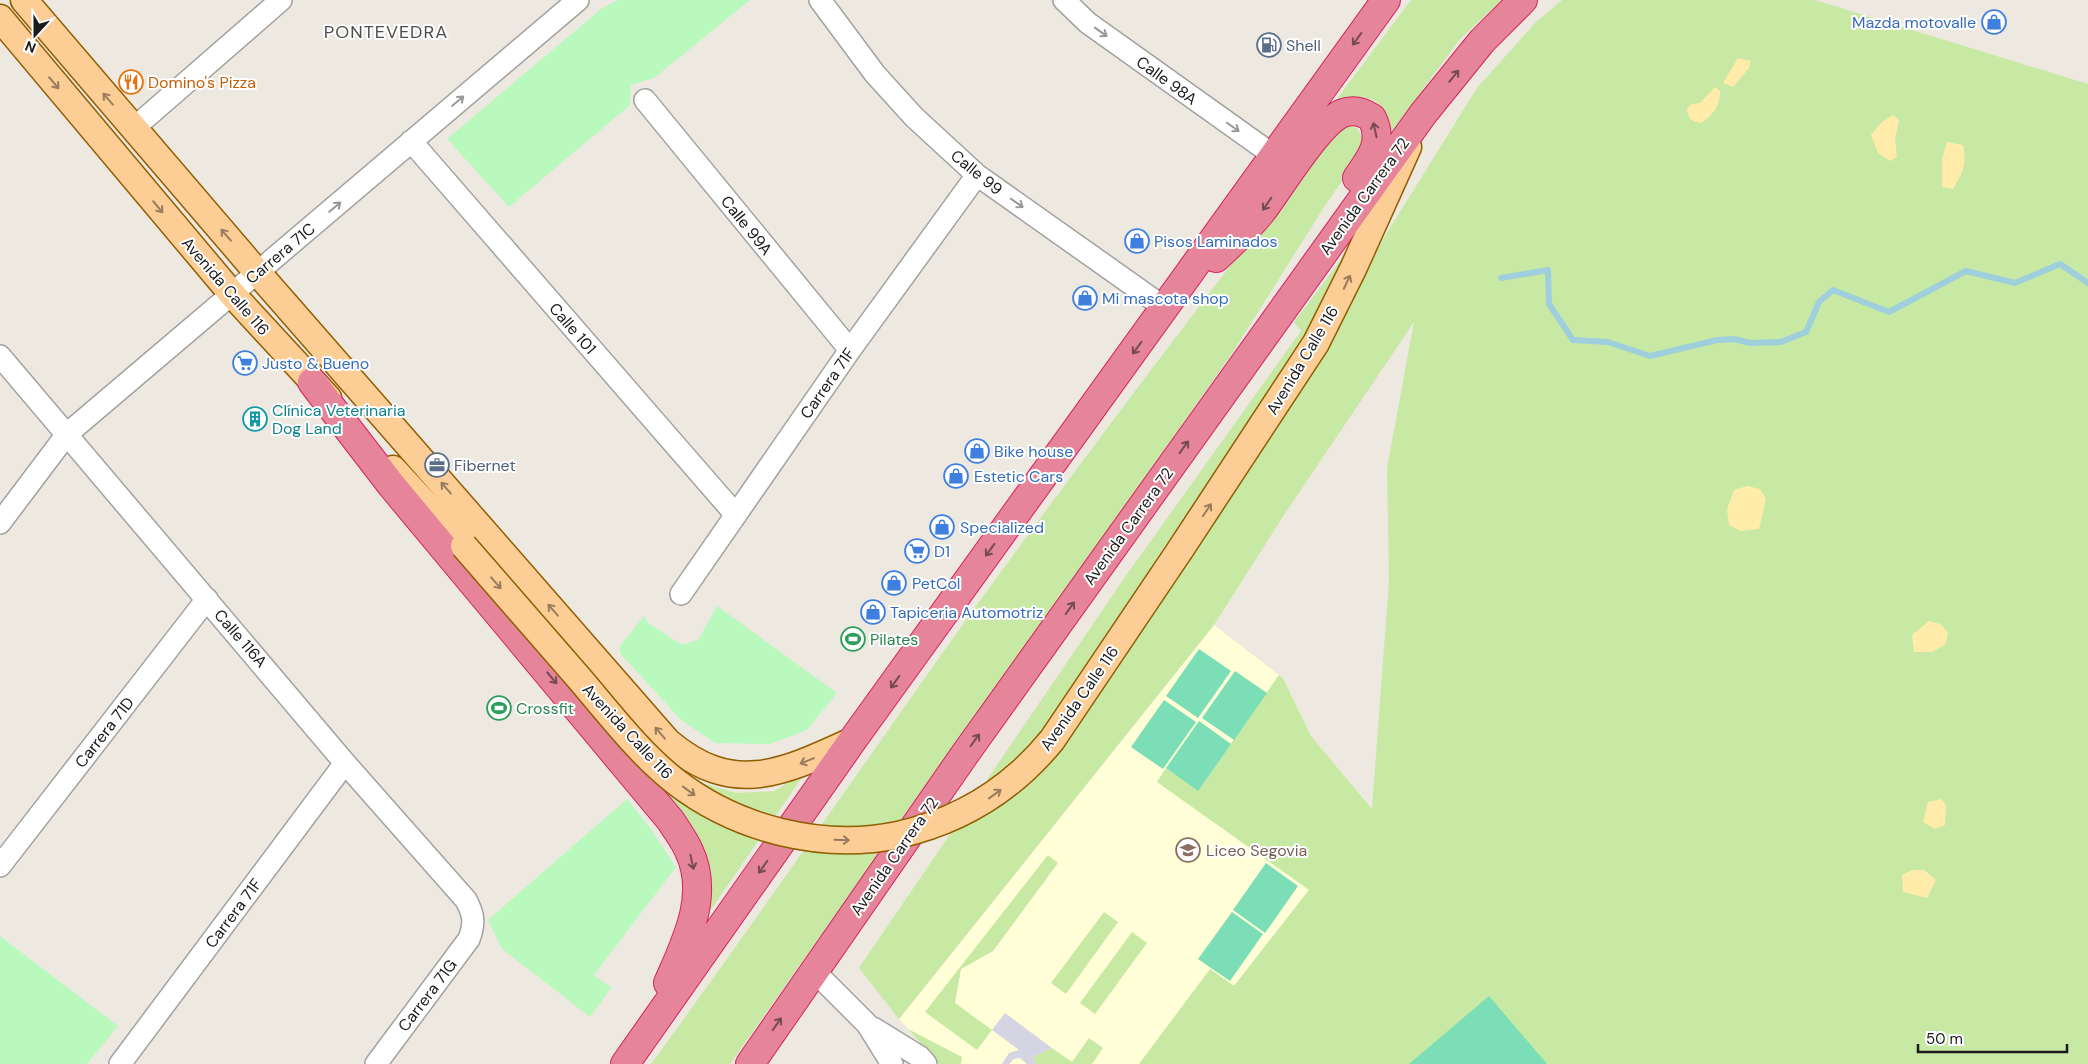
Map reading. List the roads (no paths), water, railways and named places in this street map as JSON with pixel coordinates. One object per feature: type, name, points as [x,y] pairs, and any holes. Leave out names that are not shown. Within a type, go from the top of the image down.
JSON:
[{"type":"highway","name":"Avenida Carrera 72","points":[[750,1064],[965,754],[1423,114],[1482,41],[1523,0]]},
{"type":"highway","points":[[625,1064],[852,741],[1165,308],[1381,2]]},
{"type":"highway","points":[[1165,308],[1255,220],[1299,158],[1329,123],[1342,113],[1354,111],[1364,113],[1372,118],[1376,127],[1377,148],[1340,202],[1293,295]]},
{"type":"highway","points":[[312,382],[392,486],[671,821],[690,852],[698,886],[696,909],[679,958],[643,1038]]},
{"type":"main road","name":"Avenida Calle 116","points":[[24,0],[257,272],[668,742],[697,764],[720,773],[748,775],[771,772],[805,763],[852,741]]},
{"type":"main road","name":"Avenida Calle 116","points":[[0,18],[232,294],[464,546],[639,746],[675,781],[699,798],[740,819],[803,836],[855,840],[884,838],[916,831],[969,810],[995,794],[1036,761],[1180,550],[1316,343],[1350,277],[1423,114]]},
{"type":"street","points":[[134,128],[281,0]]},
{"type":"street","name":"Carrera 71C","points":[[0,523],[67,434],[578,0]]},
{"type":"street","name":"Calle 99","points":[[820,0],[875,74],[914,117],[977,175],[1165,308]]},
{"type":"street","name":"Calle 98A","points":[[1064,0],[1088,23],[1274,155]]},
{"type":"street","name":"Calle 99A","points":[[645,100],[850,350]]},
{"type":"street","name":"Calle 101","points":[[411,141],[736,515]]},
{"type":"street","name":"Carrera 71F","points":[[680,594],[850,350],[977,175]]},
{"type":"street","name":"Calle 116A","points":[[0,356],[345,763],[466,900],[472,912],[475,925]]},
{"type":"street","name":"Carrera 71D","points":[[0,866],[207,599]]},
{"type":"street","name":"Carrera 71F","points":[[120,1064],[345,763]]},
{"type":"street","name":"Carrera 71G","points":[[376,1064],[469,938],[475,925]]},
{"type":"street","points":[[814,971],[867,1024],[886,1055],[920,1057],[926,1064]]},
{"type":"waterway","points":[[1501,278],[1548,270],[1549,304],[1573,340],[1608,342],[1650,356],[1717,340],[1734,339],[1750,343],[1781,342],[1806,332],[1819,302],[1833,290],[1889,312],[1966,271],[2015,283],[2060,264],[2088,283]]},
{"type":"place","name":"Mazda motovalle","points":[[1994,22]]},
{"type":"place","name":"Shell","points":[[1269,45]]},
{"type":"place","name":"Domino's Pizza","points":[[131,82]]},
{"type":"place","name":"Pisos Laminados","points":[[1137,241]]},
{"type":"place","name":"Mi mascota shop","points":[[1085,298]]},
{"type":"place","name":"Justo & Bueno","points":[[245,363]]},
{"type":"place","name":"Clínica Veterinaria Dog Land","points":[[255,419]]},
{"type":"place","name":"Bike house","points":[[977,451]]},
{"type":"place","name":"Fibernet","points":[[437,465]]},
{"type":"place","name":"Estetic Cars","points":[[956,476]]},
{"type":"place","name":"Specialized","points":[[942,527]]},
{"type":"place","name":"D1","points":[[917,551]]},
{"type":"place","name":"PetCol","points":[[894,583]]},
{"type":"place","name":"Tapiceria Automotriz","points":[[873,612]]},
{"type":"place","name":"Pilates","points":[[853,639]]},
{"type":"place","name":"Crossfit","points":[[499,708]]},
{"type":"place","name":"Liceo Segovia","points":[[1188,850]]},
{"type":"district","name":"PONTEVEDRA","points":[[386,32]]}]
